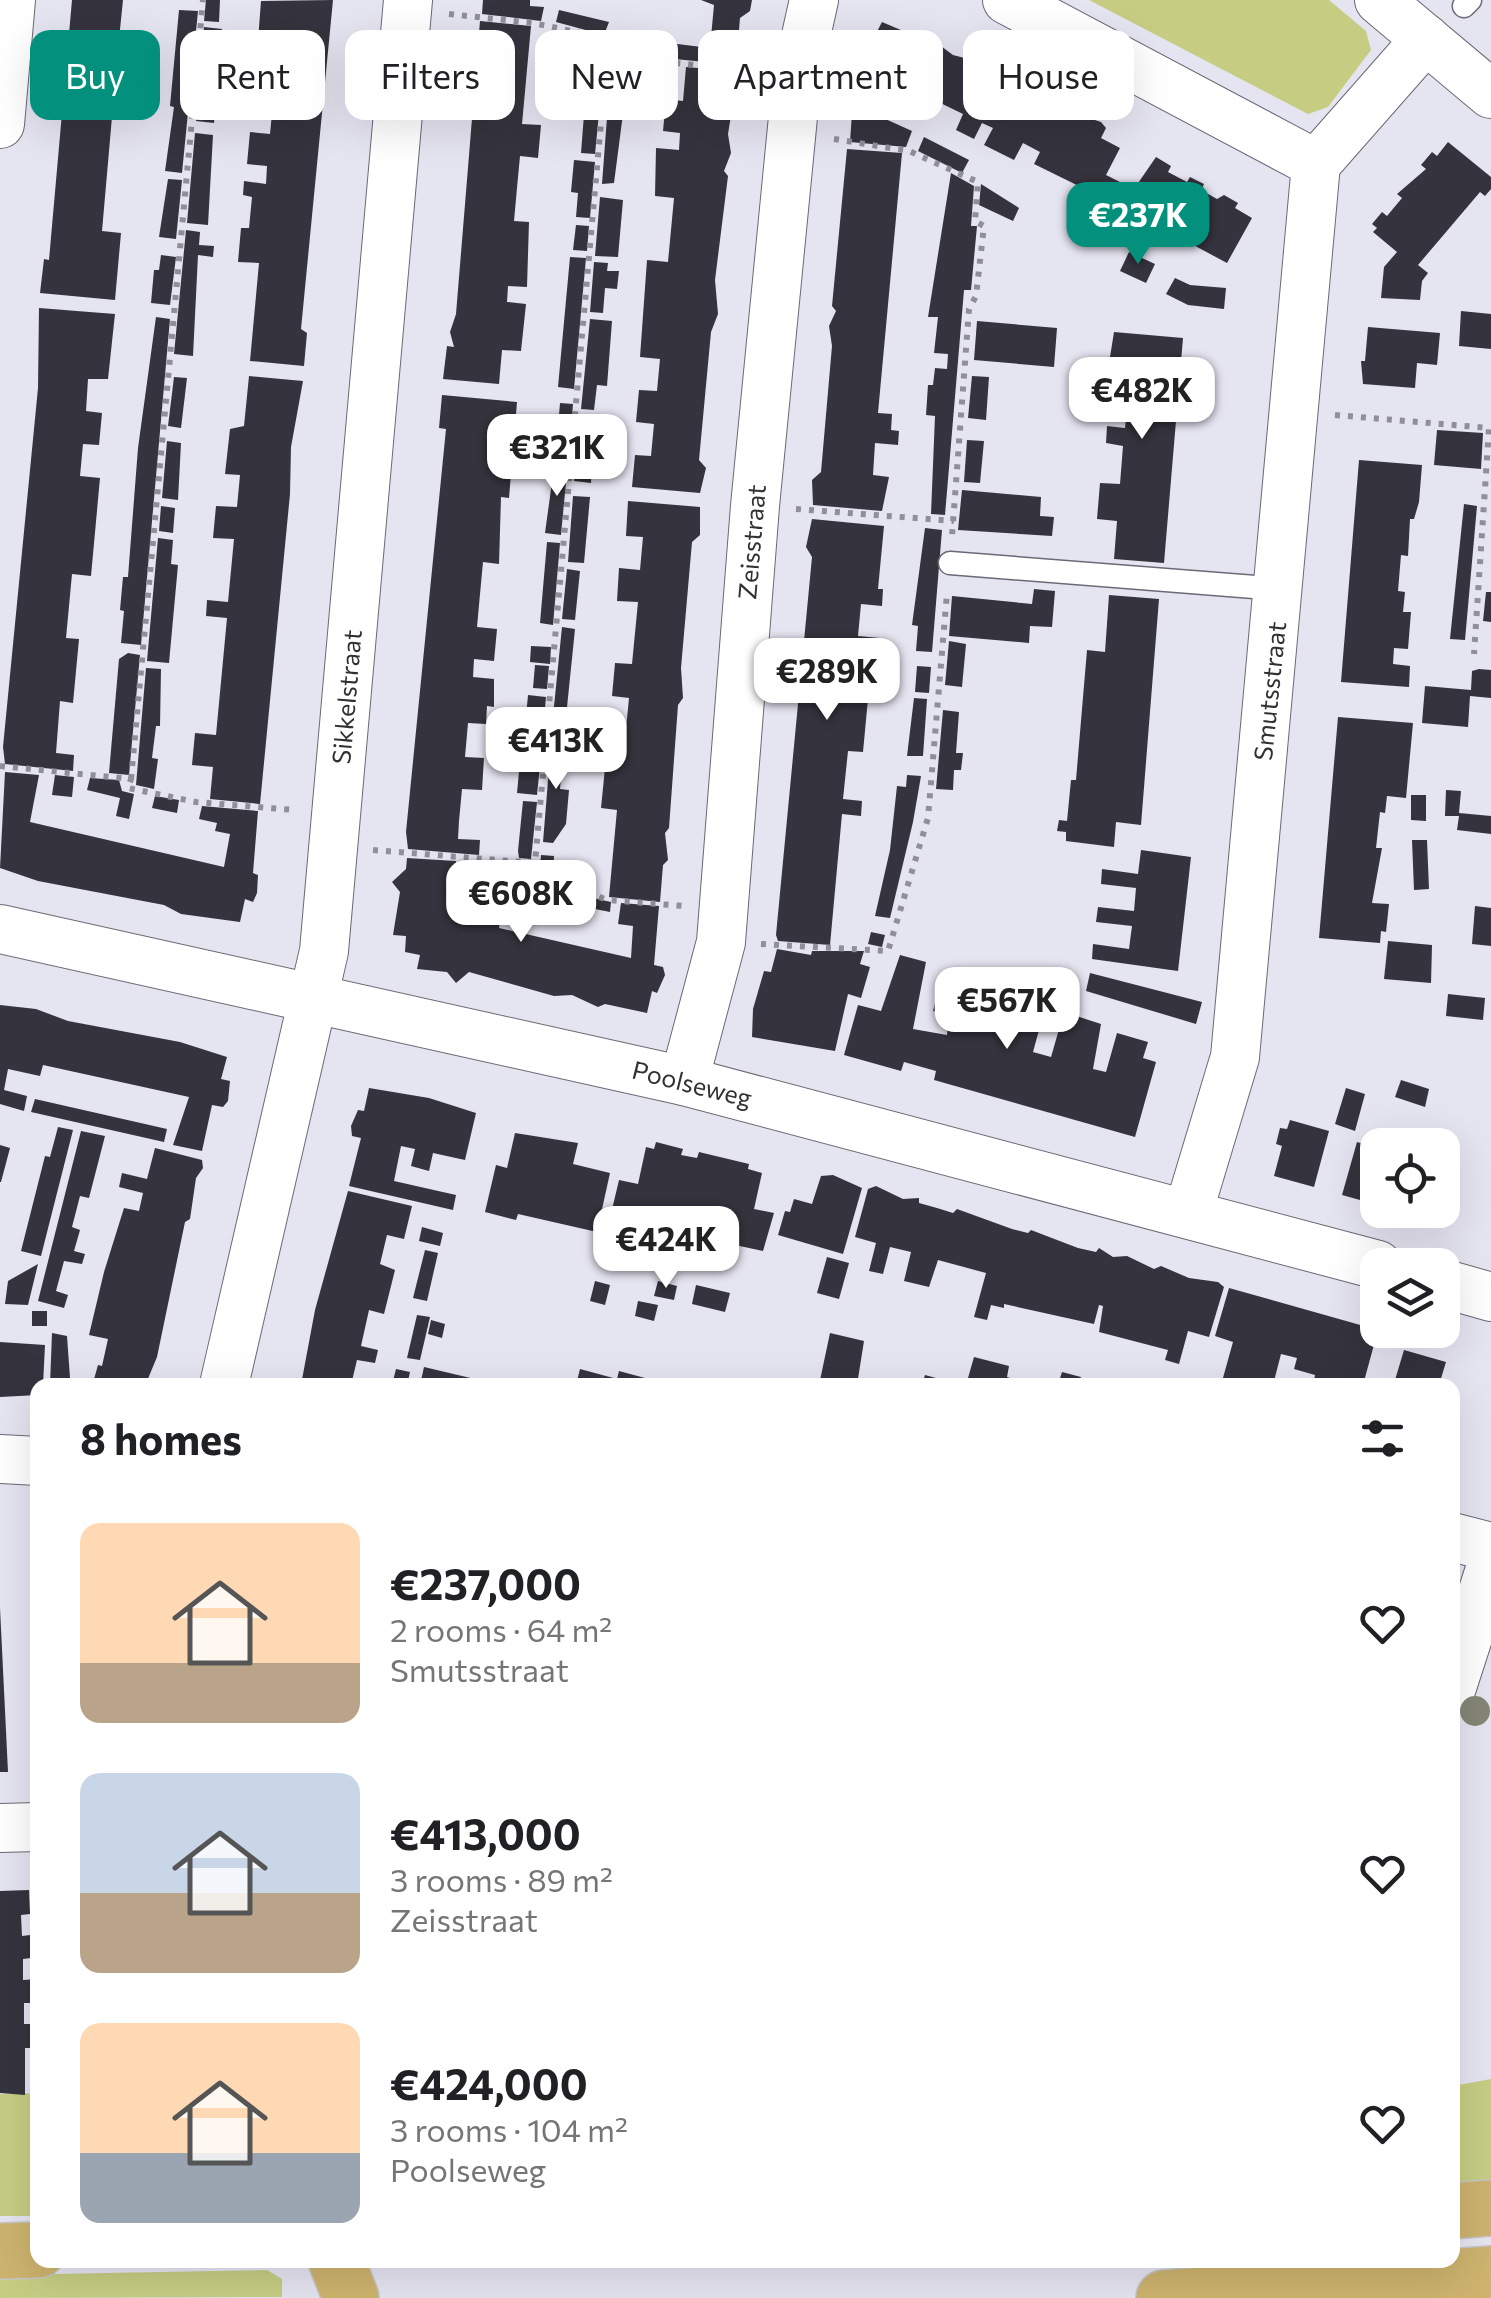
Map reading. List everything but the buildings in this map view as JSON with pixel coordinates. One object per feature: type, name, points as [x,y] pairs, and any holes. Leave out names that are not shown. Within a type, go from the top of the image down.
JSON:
[{"type":"main road","points":[[1460,2210],[1491,2208]]},
{"type":"main road","points":[[0,2251],[30,2250]]},
{"type":"main road","points":[[311,2298],[321,2268]]},
{"type":"main road","points":[[339,2268],[351,2298]]},
{"type":"main road","points":[[1164,2298],[1491,2274]]},
{"type":"street","points":[[0,124],[11,0]]},
{"type":"street","name":"Zeisstraat","points":[[807,30],[814,0]]},
{"type":"street","points":[[1007,0],[1316,164],[1426,38]]},
{"type":"street","points":[[1382,1],[1491,94]]},
{"type":"street","name":"Sikkelstraat","points":[[226,1378],[324,951],[408,5]]},
{"type":"street","name":"Zeisstraat","points":[[684,1081],[722,925],[755,506],[795,120]]},
{"type":"street","name":"Smutsstraat","points":[[1188,1212],[1235,1057],[1316,164]]},
{"type":"street","name":"Poolseweg","points":[[0,930],[313,996],[684,1081],[1360,1260]]},
{"type":"street","points":[[1460,1288],[1491,1297]]},
{"type":"street","points":[[0,1459],[30,1461]]},
{"type":"street","points":[[1460,1538],[1491,1547]]},
{"type":"street","points":[[1460,1662],[1491,1566]]},
{"type":"street","points":[[0,1828],[30,1827]]},
{"type":"lane","points":[[950,563],[1280,589]]},
{"type":"path","points":[[203,0],[128,788],[334,830],[535,862]]},
{"type":"path","points":[[408,5],[568,30]]},
{"type":"path","points":[[601,120],[535,862],[539,876],[608,900],[722,925],[888,952],[928,818],[969,309],[976,296],[984,226],[975,220],[978,182],[908,151],[794,132]]},
{"type":"path","points":[[1294,411],[1489,428],[1474,654]]},
{"type":"path","points":[[755,506],[954,521]]},
{"type":"path","points":[[0,766],[131,779]]},
{"type":"green space","points":[[1089,0],[1329,0],[1366,31],[1371,50],[1328,107],[1308,114]]},
{"type":"green space","points":[[1491,2079],[1491,2188],[1460,2190],[1460,2085]]},
{"type":"green space","points":[[30,2093],[30,2216],[0,2216],[0,2094]]},
{"type":"green space","points":[[267,2270],[282,2279],[282,2297],[0,2298],[0,2275]]}]
